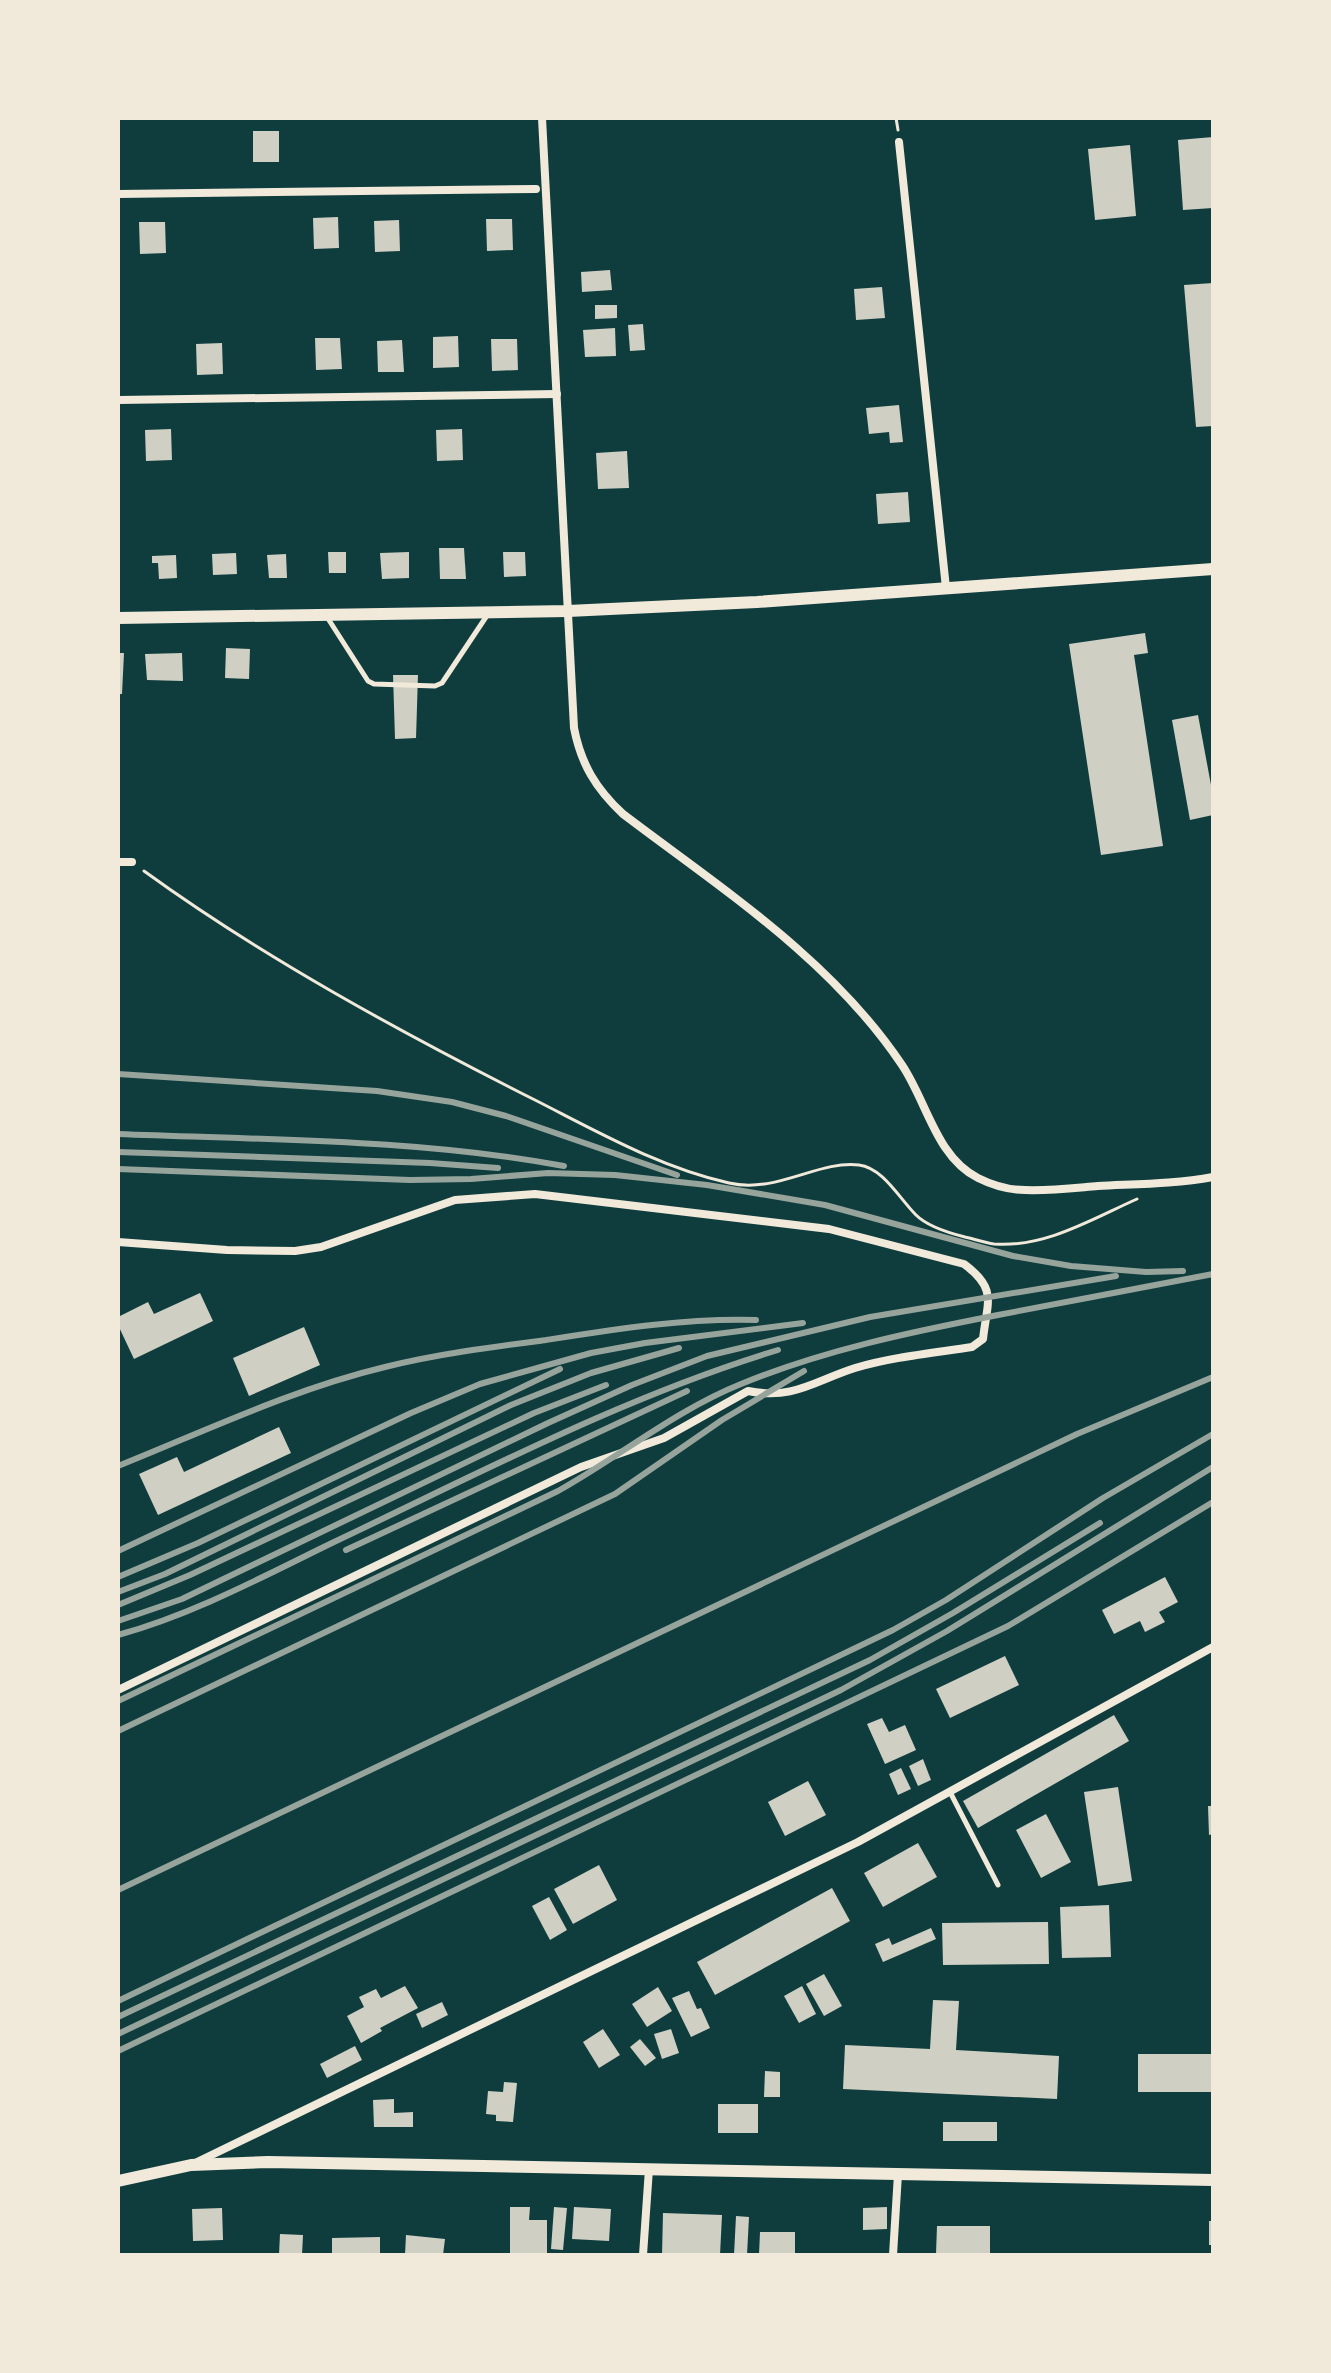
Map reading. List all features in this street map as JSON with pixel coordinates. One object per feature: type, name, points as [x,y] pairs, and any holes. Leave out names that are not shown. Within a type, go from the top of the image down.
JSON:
[{"type":"street","points":[[542,118],[574,728],[583,762],[598,788],[623,814],[795,945],[823,972],[896,1057],[918,1091],[943,1143],[965,1170],[995,1185],[1025,1190],[1169,1183],[1213,1177]]},
{"type":"street","points":[[899,142],[946,588]]},
{"type":"street","points":[[118,194],[536,189]]},
{"type":"street","points":[[118,400],[557,394]]},
{"type":"street","points":[[118,618],[568,611],[757,602],[1213,569]]},
{"type":"street","points":[[118,862],[132,862]]},
{"type":"street","points":[[118,1242],[227,1250],[295,1251],[321,1247],[455,1200],[535,1194],[829,1229],[964,1264],[981,1277],[987,1287],[983,1339],[972,1347],[854,1368],[795,1392],[763,1394],[748,1391],[664,1438],[581,1467],[118,1690]]},
{"type":"street","points":[[191,2165],[858,1842],[1213,1647]]},
{"type":"street","points":[[118,2181],[191,2165],[268,2162],[1213,2180]]},
{"type":"street","points":[[643,2255],[649,2169]]},
{"type":"street","points":[[893,2255],[898,2174]]},
{"type":"lane","points":[[327,617],[368,681],[435,686],[446,678],[489,613]]},
{"type":"lane","points":[[949,1791],[998,1885]]},
{"type":"path","points":[[132,862],[208,917],[452,1059],[658,1162],[732,1184],[779,1183],[841,1164],[859,1165],[871,1168],[886,1178],[919,1219],[953,1234],[994,1244],[1028,1243],[1060,1234],[1142,1197]]},
{"type":"building","points":[[253,131],[279,131],[279,162],[253,162]]},
{"type":"building","points":[[1213,137],[1213,208],[1183,210],[1178,140]]},
{"type":"building","points":[[1130,145],[1136,216],[1095,220],[1088,149]]},
{"type":"building","points":[[338,217],[339,248],[314,249],[313,218]]},
{"type":"building","points":[[486,219],[512,219],[513,250],[487,251]]},
{"type":"building","points":[[399,220],[400,251],[375,252],[374,221]]},
{"type":"building","points":[[139,222],[165,222],[166,253],[140,254]]},
{"type":"building","points":[[610,270],[612,290],[582,292],[581,272]]},
{"type":"building","points":[[1213,283],[1213,426],[1196,427],[1184,285]]},
{"type":"building","points":[[882,287],[885,318],[856,320],[854,289]]},
{"type":"building","points":[[595,305],[617,305],[617,318],[595,319]]},
{"type":"building","points":[[643,324],[645,350],[630,351],[628,325]]},
{"type":"building","points":[[615,328],[616,356],[585,357],[583,330]]},
{"type":"building","points":[[458,336],[459,367],[433,368],[433,337]]},
{"type":"building","points":[[315,338],[340,338],[342,369],[316,370]]},
{"type":"building","points":[[491,339],[517,339],[518,370],[492,371]]},
{"type":"building","points":[[402,340],[404,372],[378,372],[377,341]]},
{"type":"building","points":[[222,343],[223,374],[197,375],[196,344]]},
{"type":"building","points":[[899,405],[903,442],[890,443],[889,432],[869,434],[866,408]]},
{"type":"building","points":[[171,429],[172,460],[146,461],[145,430]]},
{"type":"building","points":[[462,429],[463,460],[437,461],[436,430]]},
{"type":"building","points":[[627,451],[629,488],[598,489],[596,453]]},
{"type":"building","points":[[908,492],[910,522],[878,524],[876,494]]},
{"type":"building","points":[[439,548],[464,548],[466,579],[440,579]]},
{"type":"building","points":[[328,552],[346,552],[346,573],[329,573]]},
{"type":"building","points":[[409,552],[409,578],[382,579],[380,553]]},
{"type":"building","points":[[503,552],[525,552],[526,576],[504,577]]},
{"type":"building","points":[[236,553],[237,574],[213,575],[212,554]]},
{"type":"building","points":[[286,554],[287,578],[269,578],[267,555]]},
{"type":"building","points":[[176,555],[177,578],[159,579],[158,563],[152,563],[152,556]]},
{"type":"building","points":[[1145,633],[1148,653],[1134,655],[1163,846],[1101,855],[1069,644]]},
{"type":"building","points":[[226,648],[250,649],[249,679],[225,678]]},
{"type":"building","points":[[118,653],[124,653],[122,694],[118,694]]},
{"type":"building","points":[[182,653],[183,681],[147,680],[145,654]]},
{"type":"building","points":[[393,675],[418,675],[416,738],[395,739]]},
{"type":"building","points":[[1198,715],[1213,784],[1213,815],[1190,820],[1172,720]]},
{"type":"building","points":[[200,1293],[213,1321],[134,1359],[118,1325],[118,1317],[148,1302],[154,1314]]},
{"type":"building","points":[[304,1327],[320,1365],[249,1396],[233,1358]]},
{"type":"building","points":[[279,1427],[291,1453],[158,1515],[139,1474],[177,1457],[184,1472]]},
{"type":"building","points":[[1165,1577],[1178,1602],[1159,1612],[1165,1622],[1145,1632],[1140,1621],[1114,1634],[1102,1610]]},
{"type":"building","points":[[1005,1656],[1019,1685],[950,1718],[936,1689]]},
{"type":"building","points":[[1114,1715],[1129,1741],[978,1828],[963,1801]]},
{"type":"building","points":[[882,1718],[889,1732],[905,1725],[916,1750],[885,1764],[867,1724]]},
{"type":"building","points":[[923,1759],[931,1780],[918,1786],[909,1766]]},
{"type":"building","points":[[901,1768],[911,1789],[898,1795],[889,1774]]},
{"type":"building","points":[[808,1781],[826,1815],[785,1836],[768,1802]]},
{"type":"building","points":[[1118,1787],[1132,1881],[1098,1886],[1084,1792]]},
{"type":"building","points":[[1208,1806],[1213,1806],[1213,1834],[1209,1835]]},
{"type":"building","points":[[1046,1814],[1071,1862],[1041,1878],[1016,1830]]},
{"type":"building","points":[[918,1843],[937,1877],[883,1907],[864,1873]]},
{"type":"building","points":[[599,1865],[617,1900],[573,1924],[554,1889]]},
{"type":"building","points":[[832,1888],[850,1921],[715,1995],[697,1962]]},
{"type":"building","points":[[549,1897],[567,1930],[550,1940],[532,1906]]},
{"type":"building","points":[[1109,1905],[1111,1957],[1062,1958],[1060,1907]]},
{"type":"building","points":[[1048,1922],[1049,1964],[943,1965],[942,1923]]},
{"type":"building","points":[[931,1928],[936,1939],[883,1962],[875,1944],[889,1938],[892,1945]]},
{"type":"building","points":[[824,1974],[842,2006],[824,2016],[806,1984]]},
{"type":"building","points":[[405,1986],[418,2008],[380,2028],[382,2031],[361,2043],[347,2016],[364,2007],[359,1997],[376,1989],[381,1998]]},
{"type":"building","points":[[802,1986],[816,2014],[799,2023],[784,1996]]},
{"type":"building","points":[[658,1987],[672,2011],[647,2027],[632,2004]]},
{"type":"building","points":[[689,1991],[710,2028],[691,2037],[672,1998]]},
{"type":"building","points":[[933,2000],[959,2001],[956,2050],[1059,2056],[1057,2099],[843,2089],[845,2045],[930,2049]]},
{"type":"building","points":[[442,2002],[448,2015],[422,2028],[416,2014]]},
{"type":"building","points":[[603,2029],[620,2055],[599,2068],[583,2042]]},
{"type":"building","points":[[671,2029],[679,2053],[662,2059],[654,2034]]},
{"type":"building","points":[[640,2039],[656,2058],[645,2066],[630,2047]]},
{"type":"building","points":[[355,2046],[362,2060],[327,2078],[320,2064]]},
{"type":"building","points":[[1138,2054],[1213,2054],[1213,2092],[1138,2092]]},
{"type":"building","points":[[765,2071],[780,2072],[780,2097],[764,2097]]},
{"type":"building","points":[[504,2082],[517,2083],[513,2122],[496,2121],[496,2115],[486,2114],[488,2091],[503,2092]]},
{"type":"building","points":[[394,2099],[394,2113],[413,2112],[413,2127],[374,2127],[373,2100]]},
{"type":"building","points":[[718,2104],[758,2104],[758,2133],[718,2133]]},
{"type":"building","points":[[943,2122],[997,2122],[997,2141],[943,2141]]},
{"type":"building","points":[[510,2207],[530,2207],[529,2220],[547,2220],[547,2255],[510,2255]]},
{"type":"building","points":[[554,2207],[567,2208],[563,2250],[551,2249]]},
{"type":"building","points":[[574,2207],[611,2209],[609,2241],[572,2239]]},
{"type":"building","points":[[887,2207],[887,2229],[863,2230],[863,2208]]},
{"type":"building","points":[[222,2208],[223,2240],[193,2241],[192,2209]]},
{"type":"building","points":[[663,2213],[722,2215],[720,2255],[662,2255]]},
{"type":"building","points":[[736,2216],[749,2217],[747,2255],[734,2255]]},
{"type":"building","points":[[1209,2221],[1213,2221],[1213,2245],[1209,2245]]},
{"type":"building","points":[[937,2226],[990,2226],[990,2254],[936,2254]]},
{"type":"building","points":[[760,2232],[795,2232],[795,2255],[759,2255]]},
{"type":"building","points":[[280,2234],[303,2235],[302,2255],[279,2255]]},
{"type":"building","points":[[406,2235],[445,2239],[443,2255],[405,2255]]},
{"type":"building","points":[[380,2237],[380,2255],[332,2255],[332,2238]]},
{"type":"railway","points":[[118,1074],[377,1091],[452,1102],[506,1116],[677,1175]]},
{"type":"railway","points":[[118,1134],[454,1150],[564,1166]]},
{"type":"railway","points":[[118,1152],[498,1168]]},
{"type":"railway","points":[[118,1169],[410,1180],[548,1173],[615,1175],[707,1185],[825,1205],[1013,1256],[1071,1266],[1146,1272],[1183,1271]]},
{"type":"railway","points":[[118,1701],[558,1491],[671,1420],[741,1384],[804,1361],[900,1335],[1213,1274]]},
{"type":"railway","points":[[118,1621],[182,1599],[548,1423],[707,1356],[870,1317],[1116,1276]]},
{"type":"railway","points":[[118,1466],[283,1399],[405,1362],[651,1325],[756,1320]]},
{"type":"railway","points":[[118,1551],[411,1413],[480,1384],[591,1353],[803,1323]]},
{"type":"railway","points":[[118,1592],[165,1574],[511,1405],[591,1373],[679,1348]]},
{"type":"railway","points":[[118,1635],[228,1593],[608,1413],[778,1350]]},
{"type":"railway","points":[[118,1577],[198,1543],[560,1369]]},
{"type":"railway","points":[[118,1731],[615,1494],[722,1420],[804,1371]]},
{"type":"railway","points":[[118,1890],[1077,1434],[1213,1377]]},
{"type":"railway","points":[[118,1605],[190,1575],[534,1413],[606,1385]]},
{"type":"railway","points":[[346,1550],[687,1391]]},
{"type":"railway","points":[[118,2001],[893,1630],[946,1600],[1103,1498],[1213,1434]]},
{"type":"railway","points":[[118,2034],[841,1690],[947,1631],[1213,1467]]},
{"type":"railway","points":[[118,2051],[1008,1626],[1213,1502]]},
{"type":"railway","points":[[118,2017],[870,1660],[1100,1523]]}]
